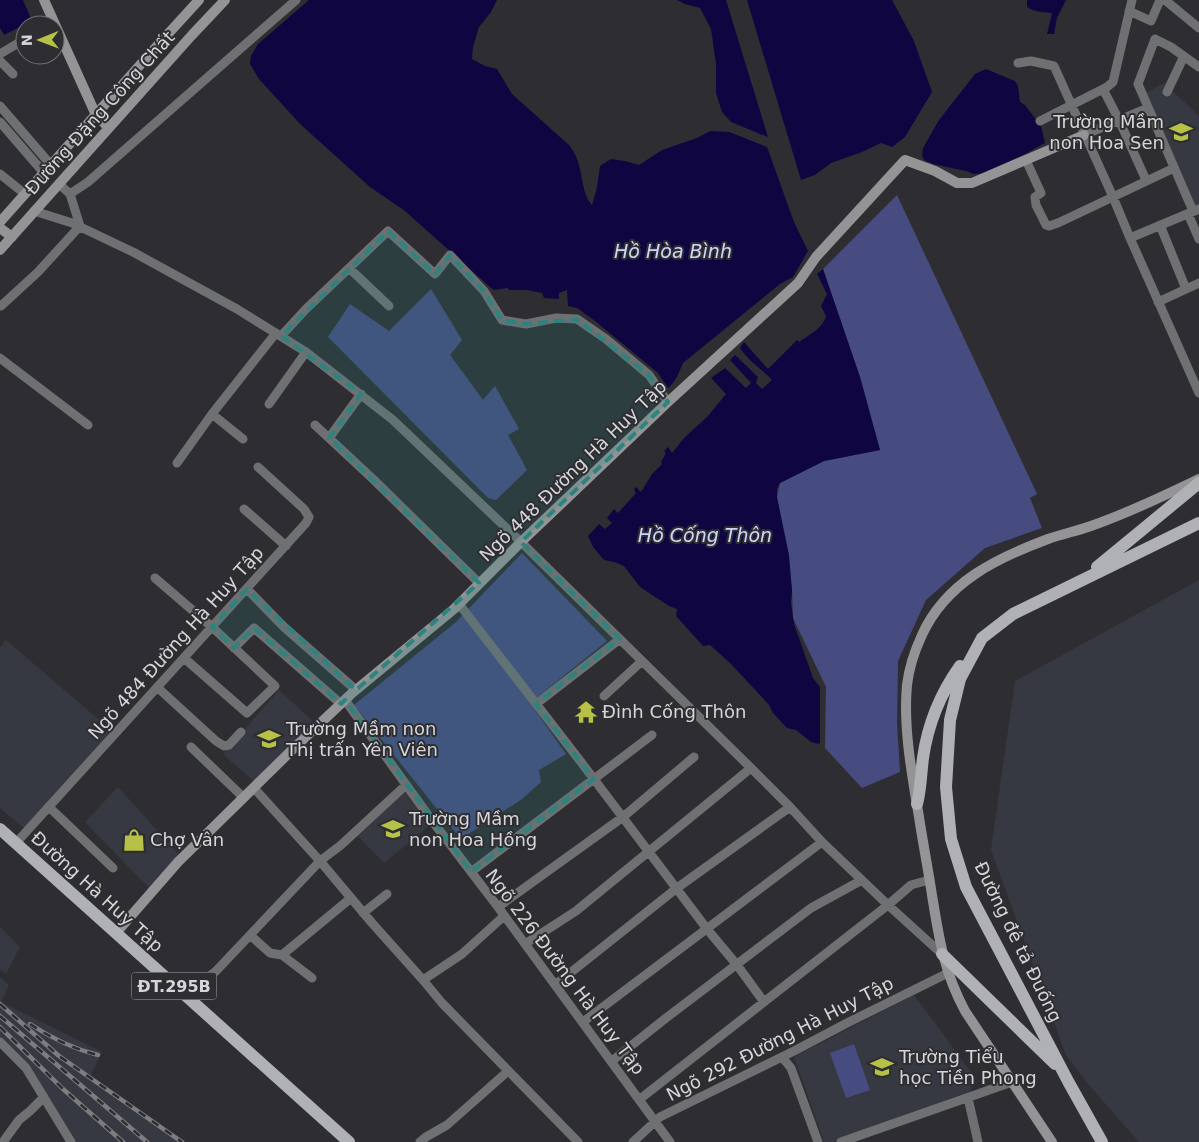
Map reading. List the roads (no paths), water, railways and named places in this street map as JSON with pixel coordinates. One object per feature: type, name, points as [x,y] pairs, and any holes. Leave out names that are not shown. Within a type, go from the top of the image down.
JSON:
[{"type":"main road","points":[[1080,581],[1199,483]]},
{"type":"main road","name":"Đường đê tả Đuống","points":[[1102,1142],[1062,1071],[966,887],[951,839],[946,787],[950,720],[960,679],[982,638],[1013,614],[1199,523]]},
{"type":"main road","points":[[917,804],[923,756],[939,699],[949,682],[982,638]]},
{"type":"main road","name":"Đường Hà Huy Tập","points":[[0,829],[349,1142]]},
{"type":"main road","points":[[942,954],[1062,1071]]},
{"type":"street","points":[[44,0],[49,15]]},
{"type":"street","name":"Đường Đặng Công Chất","points":[[2,218],[199,0]]},
{"type":"street","name":"Đường Đặng Công Chất","points":[[0,250],[225,0]]},
{"type":"street","points":[[70,194],[88,182],[296,0]]},
{"type":"street","points":[[1040,121],[1103,90],[1113,82],[1132,0]]},
{"type":"street","points":[[1129,11],[1151,21],[1160,0]]},
{"type":"street","points":[[1164,0],[1199,28]]},
{"type":"street","points":[[1199,67],[1171,46],[1155,39],[1138,84],[1193,211],[1199,239]]},
{"type":"street","points":[[0,54],[15,45]]},
{"type":"street","points":[[65,51],[96,115],[109,128]]},
{"type":"street","points":[[1167,92],[1184,56]]},
{"type":"street","points":[[0,61],[13,74]]},
{"type":"street","points":[[1018,63],[1031,62],[1054,66],[1199,393]]},
{"type":"street","points":[[1103,90],[1119,120],[1146,180]]},
{"type":"street","points":[[0,106],[51,165]]},
{"type":"street","points":[[1084,135],[1148,108]]},
{"type":"street","points":[[0,122],[44,173]]},
{"type":"street","name":"Ngõ 448 Đường Hà Huy Tập","points":[[116,933],[178,862],[343,702],[459,604],[668,402],[798,283],[816,257],[904,160],[935,171],[957,184],[972,184],[1084,135]]},
{"type":"street","points":[[1026,160],[1041,193],[1034,197],[1036,205],[1046,225],[1049,226],[1058,224],[1174,168]]},
{"type":"street","points":[[0,174],[25,194]]},
{"type":"street","points":[[59,184],[70,194],[80,226]]},
{"type":"street","points":[[34,211],[80,226],[133,252],[237,309],[306,352],[394,420],[751,768],[822,842],[942,954]]},
{"type":"street","points":[[1130,238],[1193,211]]},
{"type":"street","points":[[1160,225],[1186,289]]},
{"type":"street","points":[[0,306],[38,272],[80,226]]},
{"type":"street","points":[[0,228],[12,237]]},
{"type":"street","points":[[178,463],[212,414],[279,334],[388,231],[435,274],[450,255],[484,291],[502,320],[526,324],[556,318],[577,319],[606,339],[649,375],[668,402]]},
{"type":"street","points":[[349,268],[390,306]]},
{"type":"street","points":[[1158,302],[1199,283]]},
{"type":"street","points":[[269,404],[306,352]]},
{"type":"street","points":[[0,358],[88,425]]},
{"type":"street","points":[[329,438],[361,394]]},
{"type":"street","points":[[212,414],[243,440]]},
{"type":"street","points":[[315,425],[374,480],[479,584]]},
{"type":"street","name":"Ngõ 484 Đường Hà Huy Tập","points":[[16,843],[306,523],[309,517],[304,509],[258,467]]},
{"type":"street","points":[[1052,1142],[966,1011],[948,973],[942,954],[917,804],[906,717],[907,683],[915,652],[926,626],[947,596],[971,576],[1005,556],[1048,539],[1110,519],[1199,479]]},
{"type":"street","points":[[244,509],[286,546]]},
{"type":"street","points":[[155,578],[275,686],[247,713],[184,658]]},
{"type":"street","points":[[247,589],[284,627],[356,690]]},
{"type":"street","points":[[459,604],[764,1002]]},
{"type":"street","name":"Ngõ 226 Đường Hà Huy Tập","points":[[234,648],[254,628],[343,702],[556,985],[670,1142]]},
{"type":"street","points":[[536,704],[620,640]]},
{"type":"street","points":[[604,696],[642,661]]},
{"type":"street","points":[[158,688],[224,746],[229,745],[241,732]]},
{"type":"street","points":[[471,872],[652,735]]},
{"type":"street","points":[[191,748],[244,798]]},
{"type":"street","points":[[498,908],[623,817],[694,757]]},
{"type":"street","points":[[525,944],[576,911],[751,768]]},
{"type":"street","points":[[186,996],[216,971],[320,861],[406,785]]},
{"type":"street","points":[[254,788],[320,861],[442,1004],[578,1142]]},
{"type":"street","points":[[49,807],[112,868]]},
{"type":"street","points":[[556,985],[677,888],[790,807]]},
{"type":"street","points":[[583,1022],[822,842]]},
{"type":"street","points":[[612,1062],[666,1018],[811,908],[862,880]]},
{"type":"street","points":[[640,1099],[911,885],[930,880]]},
{"type":"street","points":[[363,913],[387,894]]},
{"type":"street","points":[[282,955],[351,898]]},
{"type":"street","points":[[423,980],[462,954],[504,916]]},
{"type":"street","points":[[250,935],[270,953],[282,955],[312,978]]},
{"type":"street","name":"Ngõ 292 Đường Hà Huy Tập","points":[[633,1142],[660,1117],[948,973]]},
{"type":"street","points":[[0,1042],[26,1068],[71,1142]]},
{"type":"street","points":[[782,1057],[791,1068],[818,1142]]},
{"type":"street","points":[[420,1142],[447,1125],[508,1071]]},
{"type":"street","points":[[841,1142],[860,1139],[1012,1082]]},
{"type":"street","points":[[3,1142],[19,1120],[44,1097]]},
{"type":"street","points":[[968,1098],[978,1142]]},
{"type":"water","points":[[0,0],[23,0],[29,15],[15,15],[15,30],[4,35],[0,28]]},
{"type":"water","name":"Hồ Hòa Bình","points":[[309,0],[497,0],[491,12],[479,27],[473,47],[472,59],[485,66],[497,69],[512,94],[569,145],[580,169],[586,196],[592,205],[600,166],[611,159],[639,165],[662,150],[697,138],[710,131],[729,132],[767,147],[794,222],[808,251],[793,277],[780,284],[683,363],[675,380],[668,388],[658,373],[595,321],[577,308],[568,306],[567,290],[559,293],[559,299],[544,298],[542,293],[527,290],[509,290],[508,288],[494,290],[405,211],[370,187],[300,124],[259,79],[250,64],[251,56],[258,44]]},
{"type":"water","points":[[677,0],[726,0],[768,137],[731,122],[722,112],[716,93],[716,64],[711,29],[700,8]]},
{"type":"water","points":[[747,0],[892,0],[914,41],[932,92],[905,137],[892,147],[881,143],[831,163],[815,175],[801,180]]},
{"type":"water","points":[[1027,0],[1066,0],[1057,18],[1054,34],[1047,34],[1052,13],[1030,9],[1027,7]]},
{"type":"water","points":[[986,69],[1015,81],[1018,86],[1020,102],[1025,105],[1041,126],[1045,143],[986,173],[974,174],[924,160],[922,156],[923,148],[939,120],[975,74]]},
{"type":"water","name":"Hồ Cống Thôn","points":[[823,269],[860,377],[880,450],[824,461],[780,483],[777,489],[789,555],[794,624],[813,678],[820,687],[819,744],[811,742],[796,730],[787,728],[773,713],[769,705],[731,664],[710,645],[703,646],[676,616],[677,609],[669,606],[640,587],[624,566],[604,560],[593,547],[588,536],[599,524],[605,529],[612,523],[607,518],[614,509],[618,513],[636,493],[634,489],[636,487],[641,492],[652,474],[662,464],[661,462],[666,453],[664,451],[668,447],[672,453],[685,437],[708,416],[726,394],[711,378],[725,368],[746,388],[751,383],[730,360],[735,355],[758,377],[756,383],[762,389],[772,380],[743,353],[740,348],[744,342],[768,369],[797,340],[799,342],[822,324],[826,316],[821,306],[827,294],[817,274]]},
{"type":"railway","points":[[0,1004],[59,1056],[182,1142]]},
{"type":"railway","points":[[0,1016],[147,1142]]},
{"type":"railway","points":[[30,1024],[80,1050],[98,1055]]},
{"type":"railway","points":[[0,1027],[63,1089],[123,1142]]},
{"type":"place","name":"Trường Mầm non Hoa Sen","points":[[1181,132]]},
{"type":"place","name":"Đình Cống Thôn","points":[[586,712]]},
{"type":"place","name":"Trường Mầm non Thị trấn Yên Viên","points":[[269,739]]},
{"type":"place","name":"Trường Mầm non Hoa Hồng","points":[[393,829]]},
{"type":"place","name":"Chợ Vân","points":[[134,840]]},
{"type":"place","name":"Trường Tiểu học Tiền Phong","points":[[882,1067]]}]
